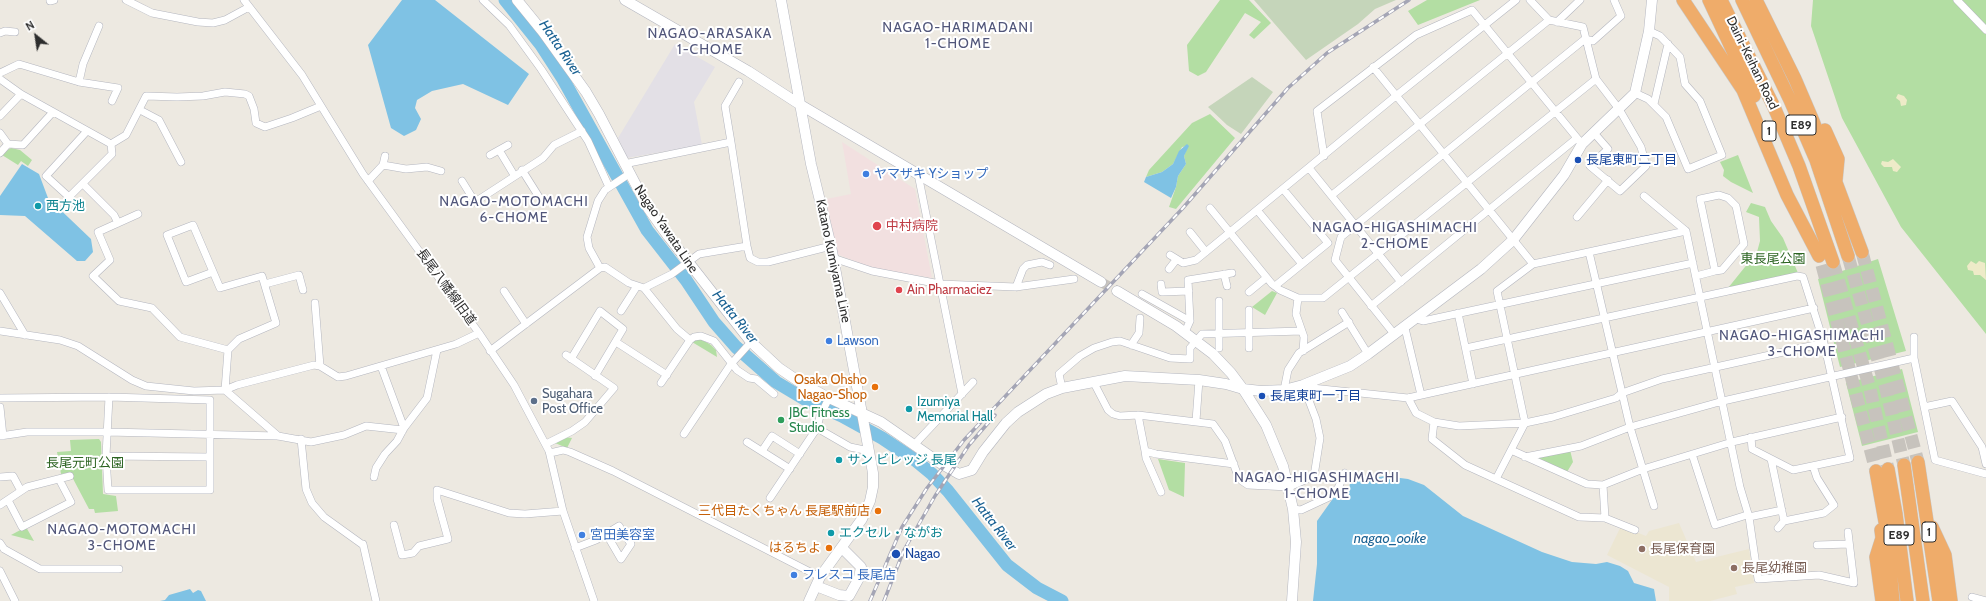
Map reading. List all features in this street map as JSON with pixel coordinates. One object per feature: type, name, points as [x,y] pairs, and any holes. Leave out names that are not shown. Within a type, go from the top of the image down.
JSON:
[{"type":"highway","points":[[1683,0],[1743,90],[1787,195],[1825,261]]},
{"type":"highway","name":"1","points":[[1708,0],[1746,77],[1825,261]]},
{"type":"highway","name":"Daini-Keihan Road","points":[[1721,0],[1774,107],[1799,166],[1825,261]]},
{"type":"highway","name":"Daini-Keihan Road","points":[[1742,0],[1784,87],[1816,160],[1848,256]]},
{"type":"highway","points":[[1756,0],[1798,86],[1862,252]]},
{"type":"highway","points":[[1764,0],[1787,43],[1838,159],[1836,182]]},
{"type":"highway","name":"1","points":[[1918,462],[1939,601]]},
{"type":"highway","name":"E89","points":[[1904,465],[1923,601]]},
{"type":"highway","name":"E89","points":[[1879,485],[1882,470],[1897,522],[1908,601]]},
{"type":"highway","points":[[1879,485],[1882,538],[1876,557],[1882,601]]},
{"type":"highway","points":[[1879,485],[1887,533],[1893,601]]},
{"type":"highway","points":[[1923,497],[1934,534],[1943,548],[1947,566],[1950,601]]},
{"type":"street","points":[[126,0],[152,12],[213,23],[225,20],[249,8]]},
{"type":"street","name":"長尾八幡線旧道","points":[[244,0],[302,75],[368,181],[479,333],[514,385],[550,454],[563,511],[594,601]]},
{"type":"street","points":[[483,0],[509,25],[582,131],[610,186]]},
{"type":"street","name":"Nagao Yawata Line","points":[[517,0],[543,32],[586,92],[599,114],[624,164],[627,176],[686,264],[751,342],[780,368],[801,383],[828,400],[863,417],[881,422],[955,473],[966,473],[976,465],[983,452],[1006,423],[1031,403],[1062,388]]},
{"type":"street","points":[[625,0],[748,71],[799,104],[1101,282]]},
{"type":"street","name":"Katano Kumiyama Line","points":[[781,0],[811,164],[831,246],[869,448],[873,487],[870,501],[862,519],[818,582],[809,601]]},
{"type":"street","points":[[1169,269],[1173,257],[1183,263],[1196,260],[1397,95],[1516,0]]},
{"type":"street","points":[[1530,0],[1549,20],[1583,27],[1596,79],[1619,109],[1641,147],[1646,166],[1620,191],[1590,166],[1608,149],[1594,133]]},
{"type":"street","points":[[1557,22],[1580,0]]},
{"type":"street","points":[[1395,335],[1335,260],[1341,237],[1443,152],[1585,39],[1593,40],[1620,16],[1614,0]]},
{"type":"street","points":[[1371,306],[1489,210],[1579,141],[1594,133],[1635,93],[1648,31],[1652,0]]},
{"type":"street","points":[[1957,0],[1986,30]]},
{"type":"street","points":[[1324,156],[1317,111],[1416,35],[1472,10],[1579,141]]},
{"type":"street","points":[[1332,195],[1419,123],[1549,20]]},
{"type":"street","points":[[79,82],[83,64],[99,26]]},
{"type":"street","points":[[0,33],[5,31],[15,32]]},
{"type":"street","points":[[1635,93],[1648,99],[1666,116],[1688,169],[1722,155],[1700,101],[1685,84],[1680,57],[1660,36],[1648,31]]},
{"type":"street","points":[[1654,104],[1668,44]]},
{"type":"street","points":[[0,73],[19,64],[79,82],[118,88],[112,101]]},
{"type":"street","points":[[1373,67],[1533,264]]},
{"type":"street","points":[[0,79],[21,94],[111,144]]},
{"type":"street","points":[[1210,208],[1274,286],[1298,298],[1323,298],[1596,79]]},
{"type":"street","points":[[740,82],[725,106],[750,258],[763,262],[831,246]]},
{"type":"street","points":[[111,144],[126,135],[146,96],[203,96],[225,92],[245,94],[249,96],[254,109],[256,123],[265,127],[321,106]]},
{"type":"street","points":[[0,116],[21,94]]},
{"type":"street","points":[[140,110],[159,120],[181,162]]},
{"type":"street","points":[[0,133],[8,144],[23,146],[53,112]]},
{"type":"street","points":[[87,131],[46,176],[69,197],[112,154],[111,144]]},
{"type":"street","points":[[462,182],[475,202],[514,175],[543,158],[554,145],[582,131]]},
{"type":"street","points":[[1302,331],[1202,334],[1190,348],[1190,359],[1170,358],[1132,345],[1112,342],[1094,348],[1080,356],[1060,374],[1062,388],[1125,376],[1199,380],[1261,391],[1284,390],[1303,385],[1350,366],[1395,335],[1481,269],[1513,240],[1564,175],[1579,141]]},
{"type":"street","points":[[624,164],[731,142]]},
{"type":"street","points":[[0,153],[8,144]]},
{"type":"street","points":[[490,155],[508,145]]},
{"type":"street","points":[[499,150],[514,175]]},
{"type":"street","points":[[368,181],[383,165],[385,156]]},
{"type":"street","points":[[383,165],[406,169],[427,167],[441,171]]},
{"type":"street","points":[[1309,168],[1401,282]]},
{"type":"street","points":[[522,170],[539,197]]},
{"type":"street","points":[[918,174],[962,394]]},
{"type":"street","points":[[600,268],[589,248],[587,237],[598,202],[605,190],[627,176]]},
{"type":"street","points":[[1577,217],[1608,180]]},
{"type":"street","points":[[83,184],[114,215],[118,223]]},
{"type":"street","points":[[1274,286],[1328,243],[1283,189]]},
{"type":"street","points":[[1696,276],[1722,270],[1744,244],[1736,206],[1728,198],[1719,195],[1700,200],[1716,271]]},
{"type":"street","points":[[1644,196],[1686,231],[1748,516],[1758,579],[1819,575],[1854,583],[1848,532]]},
{"type":"street","points":[[1257,210],[1302,264]]},
{"type":"street","points":[[138,214],[98,232],[110,260],[92,276],[119,301],[152,308],[180,337],[228,350]]},
{"type":"street","points":[[213,272],[186,282],[167,235],[194,225],[220,288],[262,276],[265,284],[276,323],[239,339],[228,350],[225,390]]},
{"type":"street","points":[[1496,479],[1525,423],[1497,291],[1533,264],[1686,231]]},
{"type":"street","points":[[1190,232],[1206,252]]},
{"type":"street","points":[[621,311],[640,287],[672,274],[699,254],[747,246]]},
{"type":"street","points":[[1589,252],[1630,427],[1654,506]]},
{"type":"street","points":[[833,258],[872,271],[940,284],[1016,287],[1074,279]]},
{"type":"street","points":[[1016,287],[1023,269],[1027,265],[1042,262],[1050,265]]},
{"type":"street","points":[[1416,319],[1423,321],[1693,263]]},
{"type":"street","points":[[490,351],[600,268],[605,267],[640,287],[677,328],[690,340]]},
{"type":"street","points":[[1186,332],[1190,321],[1188,280],[1232,273]]},
{"type":"street","points":[[1224,274],[1227,286]]},
{"type":"street","points":[[265,284],[299,275],[303,290]]},
{"type":"street","points":[[1466,348],[1797,276],[1803,277],[1806,282],[1824,343],[1850,458],[1793,470],[1752,449],[1751,438]]},
{"type":"street","points":[[1249,292],[1266,278]]},
{"type":"street","points":[[1160,284],[1162,292],[1189,291]]},
{"type":"street","points":[[504,292],[526,324]]},
{"type":"street","points":[[1117,292],[1186,332],[1196,340],[1231,373],[1243,389],[1272,436],[1283,466],[1293,509],[1296,542],[1292,601]]},
{"type":"street","points":[[1161,305],[1169,292]]},
{"type":"street","points":[[0,293],[25,335]]},
{"type":"street","points":[[1142,294],[1190,321]]},
{"type":"street","points":[[1298,298],[1296,314],[1304,337],[1303,351]]},
{"type":"street","points":[[1219,301],[1219,348]]},
{"type":"street","points":[[315,303],[320,366]]},
{"type":"street","points":[[1303,385],[1312,388],[1408,398],[1708,333],[1814,308]]},
{"type":"street","points":[[1249,310],[1249,348]]},
{"type":"street","points":[[546,444],[572,431],[585,422],[614,388],[595,376],[569,357],[600,311],[623,329],[595,376]]},
{"type":"street","points":[[1342,312],[1368,354]]},
{"type":"street","points":[[1458,313],[1473,384]]},
{"type":"street","points":[[1132,345],[1139,333],[1140,318]]},
{"type":"street","points":[[1284,390],[1288,370],[1299,353],[1349,322]]},
{"type":"street","points":[[1404,328],[1421,395]]},
{"type":"street","points":[[0,331],[60,340],[78,346],[132,380],[146,386],[194,391],[225,390],[237,385],[314,365],[320,366],[338,377],[456,344],[479,333]]},
{"type":"street","points":[[661,383],[690,340],[694,337],[701,336],[714,341],[731,364],[749,378],[756,379],[774,394]]},
{"type":"street","points":[[1914,338],[1914,358],[1935,460],[1986,474]]},
{"type":"street","points":[[616,342],[666,375]]},
{"type":"street","points":[[684,434],[731,364],[751,342]]},
{"type":"street","points":[[1408,398],[1416,413],[1434,422],[1459,426],[1525,423],[1560,415],[1616,398],[1622,393],[1662,379],[1824,343]]},
{"type":"street","points":[[374,477],[376,468],[427,398],[436,350]]},
{"type":"street","points":[[1525,457],[1581,446],[1630,427],[1723,401],[1914,358]]},
{"type":"street","points":[[381,366],[403,429]]},
{"type":"street","points":[[1196,421],[1199,380]]},
{"type":"street","points":[[914,445],[973,382]]},
{"type":"street","points":[[1094,383],[1108,410],[1113,414],[1120,416],[1138,415],[1213,424],[1225,441],[1238,476],[1248,485],[1289,487],[1314,476],[1320,438],[1316,419],[1303,385]]},
{"type":"street","points":[[225,390],[278,436]]},
{"type":"street","points":[[0,398],[109,396],[210,400],[210,490],[108,490],[106,456],[109,396]]},
{"type":"street","points":[[770,498],[817,428],[820,416],[828,400]]},
{"type":"street","points":[[1924,407],[1952,401],[1982,447],[1986,464]]},
{"type":"street","points":[[0,407],[1,436],[27,432],[107,432],[278,436],[311,442],[337,436],[366,426],[403,429]]},
{"type":"street","points":[[1138,415],[1146,458],[1161,492]]},
{"type":"street","points":[[1511,450],[1587,484],[1602,485],[1643,469],[1732,442],[1842,418]]},
{"type":"street","points":[[1434,422],[1432,439],[1465,465],[1579,517],[1605,518],[1635,530]]},
{"type":"street","points":[[817,428],[850,446],[869,448]]},
{"type":"street","points":[[762,451],[772,436],[800,454]]},
{"type":"street","points":[[301,439],[306,489],[312,503],[324,517],[363,544],[376,601]]},
{"type":"street","points":[[747,442],[790,469]]},
{"type":"street","points":[[550,454],[563,450],[613,471],[818,582],[839,595],[849,596],[859,578],[861,567],[842,548]]},
{"type":"street","points":[[1145,451],[1156,454],[1234,464]]},
{"type":"street","points":[[1692,454],[1715,525],[1748,516],[1782,510]]},
{"type":"street","points":[[106,456],[210,457]]},
{"type":"street","points":[[1771,459],[1784,521]]},
{"type":"street","points":[[1778,528],[1784,521],[1824,513],[1834,505],[1816,478],[1813,466]]},
{"type":"street","points":[[1293,509],[1301,510],[1329,497],[1338,488],[1345,473]]},
{"type":"street","points":[[0,477],[13,476],[21,491]]},
{"type":"street","points":[[0,505],[27,487],[70,476]]},
{"type":"street","points":[[8,500],[22,527],[71,502],[59,478]]},
{"type":"street","points":[[1602,485],[1605,518]]},
{"type":"street","points":[[394,525],[402,555],[413,552],[419,546],[448,539],[437,499],[437,490],[509,513],[525,514],[563,511]]},
{"type":"street","points":[[575,548],[607,534]]},
{"type":"street","points":[[0,543],[4,549],[40,569],[119,569]]},
{"type":"street","points":[[1825,553],[1821,545],[1849,544]]},
{"type":"street","points":[[0,571],[15,601]]},
{"type":"street","points":[[1972,597],[1986,601]]},
{"type":"shaded area","points":[[675,44],[715,67],[694,102],[702,145],[627,158],[618,138]]},
{"type":"shaded area","name":"中村病院","points":[[842,142],[915,189],[932,278],[871,268],[837,254],[826,199],[851,194]]},
{"type":"shaded area","points":[[1679,523],[1696,562],[1749,549],[1754,583],[1735,587],[1737,594],[1710,601],[1669,601],[1669,587],[1607,555],[1621,526],[1646,536],[1649,531]]},
{"type":"green space","points":[[1220,0],[1249,0],[1271,23],[1254,39],[1249,35],[1261,22],[1245,13],[1206,72],[1198,76],[1189,71],[1187,45]]},
{"type":"green space","points":[[1254,0],[1396,0],[1375,9],[1358,24],[1306,60]]},
{"type":"green space","points":[[1427,0],[1480,0],[1418,25],[1408,11]]},
{"type":"green space","points":[[1813,0],[1986,0],[1986,334],[1901,227],[1842,118],[1811,26]]},
{"type":"green space","points":[[1252,77],[1273,92],[1241,134],[1227,125],[1208,107]]},
{"type":"green space","points":[[1210,114],[1235,138],[1176,209],[1169,207],[1178,176],[1186,164],[1184,156],[1188,146],[1182,147],[1173,164],[1162,172],[1146,177],[1149,170],[1192,123]]},
{"type":"green space","points":[[11,148],[20,150],[32,160],[28,166],[21,161],[18,165],[2,155]]},
{"type":"green space","points":[[1738,155],[1753,193],[1731,182],[1723,176],[1724,170],[1720,162]]},
{"type":"green space","name":"東長尾公園","points":[[1751,203],[1765,207],[1771,221],[1783,238],[1798,273],[1728,288],[1757,252],[1760,241],[1759,217],[1746,212]]},
{"type":"green space","points":[[1878,259],[1906,351],[1840,367],[1818,279]]},
{"type":"green space","points":[[1272,291],[1277,293],[1265,315],[1252,307]]},
{"type":"green space","points":[[695,339],[701,339],[711,345],[716,350],[717,357],[692,342]]},
{"type":"green space","points":[[1902,369],[1918,432],[1862,446],[1846,383]]},
{"type":"green space","points":[[564,437],[572,438],[567,448],[555,443]]},
{"type":"green space","name":"長尾元町公園","points":[[99,439],[101,442],[103,494],[116,496],[118,511],[95,513],[94,509],[89,509],[70,473],[61,474],[57,452],[71,451],[70,440]]},
{"type":"green space","points":[[1570,450],[1573,462],[1567,472],[1537,460],[1537,456]]},
{"type":"green space","points":[[1158,459],[1185,463],[1184,497],[1169,490]]},
{"type":"green space","points":[[26,527],[34,541],[11,535]]},
{"type":"sand","points":[[1898,94],[1904,96],[1907,100],[1906,105],[1901,106],[1900,101],[1896,98]]},
{"type":"sand","points":[[1893,159],[1901,167],[1897,172],[1893,171],[1892,167],[1884,167],[1881,164],[1882,161],[1888,162]]},
{"type":"sand","points":[[1971,261],[1976,264],[1979,261],[1985,263],[1986,280],[1980,275],[1974,275],[1973,271],[1968,270],[1967,266]]},
{"type":"water","points":[[402,0],[435,0],[529,74],[508,105],[463,84],[432,91],[417,100],[415,108],[421,119],[416,130],[404,136],[391,128],[368,45]]},
{"type":"water","points":[[1187,144],[1189,146],[1184,156],[1186,164],[1178,176],[1176,187],[1171,198],[1144,182],[1146,177],[1162,172],[1173,164],[1179,151]]},
{"type":"water","points":[[22,164],[39,174],[48,198],[91,239],[93,252],[85,261],[77,261],[25,216],[0,215],[0,196]]},
{"type":"water","name":"nagao_ooike","points":[[1385,476],[1408,479],[1424,485],[1463,516],[1542,552],[1572,562],[1596,564],[1607,562],[1620,566],[1628,571],[1634,583],[1654,589],[1656,601],[1313,601],[1317,564],[1317,521],[1334,497],[1337,499],[1345,496],[1349,491],[1350,482]]},
{"type":"water","points":[[190,589],[193,593],[198,590],[201,591],[206,601],[160,601],[165,600],[169,595]]},
{"type":"waterway","name":"Hatta River","points":[[505,0],[541,45],[563,79],[647,230],[686,280],[714,322],[736,347],[776,382],[806,400],[842,416],[882,438],[915,460],[932,474],[948,491],[1007,565],[1037,588],[1062,601]]},
{"type":"tunnel","points":[[1862,252],[1918,462]]},
{"type":"tunnel","points":[[1848,256],[1885,385],[1904,465]]},
{"type":"tunnel","points":[[1833,262],[1870,389],[1888,469]]},
{"type":"tunnel","points":[[1822,265],[1876,471]]},
{"type":"tunnel","points":[[1101,282],[1117,291]]},
{"type":"railway","points":[[870,601],[902,527],[927,488],[964,440],[1182,209],[1288,88],[1327,53],[1409,0]]},
{"type":"railway","points":[[884,601],[904,550],[935,496],[969,445],[995,415]]},
{"type":"place","name":"長尾東町二丁目","points":[[1578,160]]},
{"type":"place","name":"ヤマザキ Yショップ","points":[[866,174]]},
{"type":"place","name":"西方池","points":[[38,206]]},
{"type":"place","name":"中村病院","points":[[877,226]]},
{"type":"place","name":"Ain Pharmaciez","points":[[899,290]]},
{"type":"place","name":"Lawson","points":[[829,341]]},
{"type":"place","name":"Osaka Ohsho Nagao-Shop","points":[[875,387]]},
{"type":"place","name":"長尾東町一丁目","points":[[1262,396]]},
{"type":"place","name":"Sugahara Post Office","points":[[534,401]]},
{"type":"place","name":"Izumiya Memorial Hall","points":[[909,409]]},
{"type":"place","name":"JBC Fitness Studio","points":[[781,420]]},
{"type":"place","name":"サン ビレッジ 長尾","points":[[839,460]]},
{"type":"place","name":"三代目たくちゃん 長尾駅前店","points":[[878,511]]},
{"type":"place","name":"エクセル・ながお","points":[[831,533]]},
{"type":"place","name":"宮田美容室","points":[[582,535]]},
{"type":"place","name":"はるちよ","points":[[829,548]]},
{"type":"place","name":"長尾保育園","points":[[1642,549]]},
{"type":"place","name":"Nagao","points":[[896,554]]},
{"type":"place","name":"長尾幼稚園","points":[[1734,568]]},
{"type":"place","name":"フレスコ 長尾店","points":[[794,575]]},
{"type":"district","name":"NAGAO-HARIMADANI 1-CHOME","points":[[958,36]]},
{"type":"district","name":"NAGAO-ARASAKA 1-CHOME","points":[[710,42]]},
{"type":"district","name":"NAGAO-MOTOMACHI 6-CHOME","points":[[514,210]]},
{"type":"district","name":"NAGAO-HIGASHIMACHI 2-CHOME","points":[[1395,236]]},
{"type":"district","name":"NAGAO-HIGASHIMACHI 3-CHOME","points":[[1802,344]]},
{"type":"district","name":"NAGAO-HIGASHIMACHI 1-CHOME","points":[[1317,486]]},
{"type":"district","name":"NAGAO-MOTOMACHI 3-CHOME","points":[[122,538]]}]
